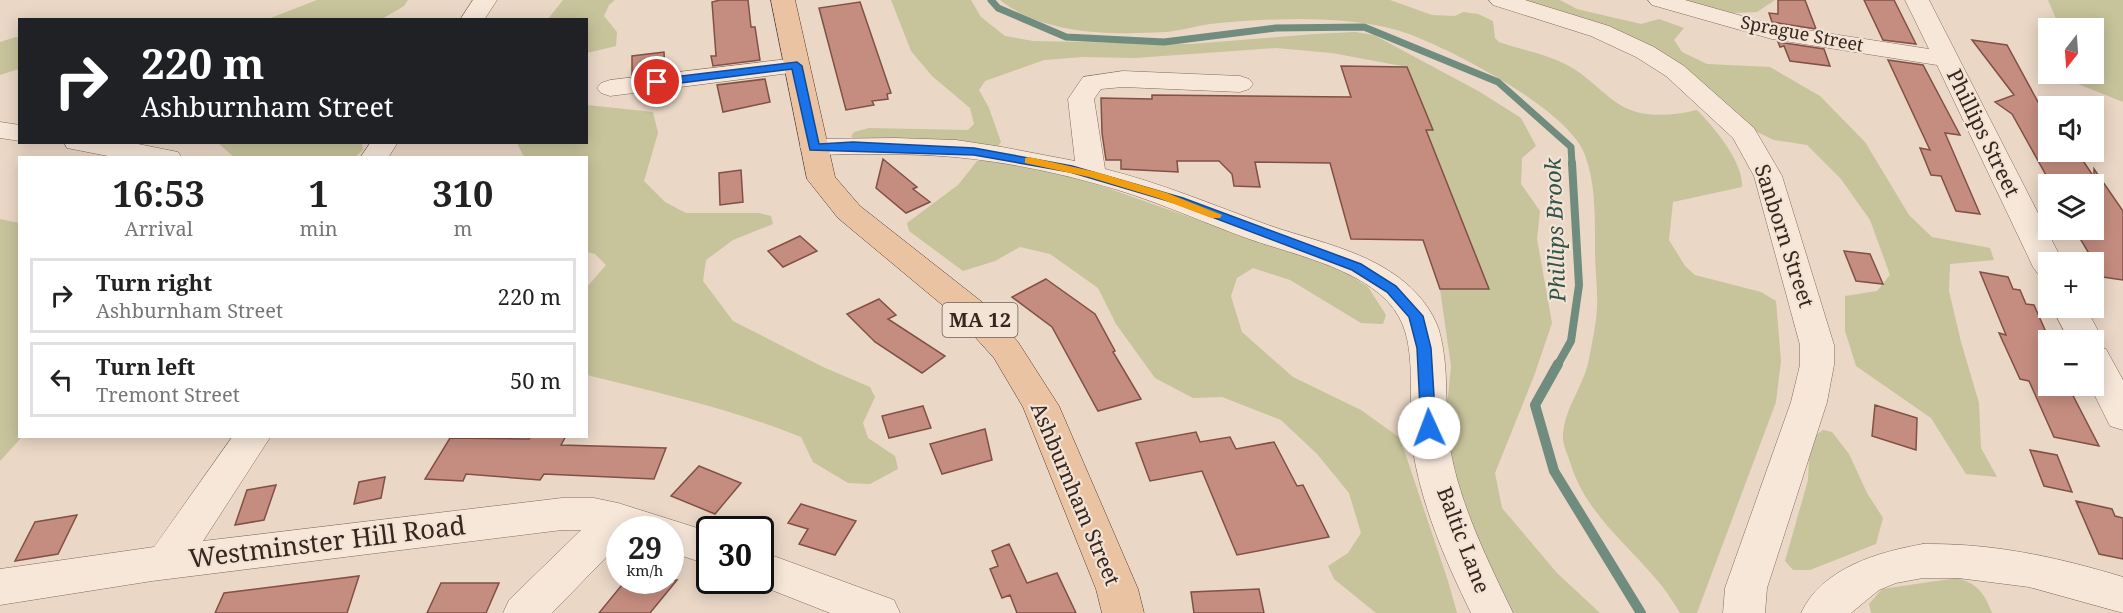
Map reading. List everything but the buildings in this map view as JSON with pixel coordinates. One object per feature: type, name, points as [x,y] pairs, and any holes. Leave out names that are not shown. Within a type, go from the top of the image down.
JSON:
[{"type":"main road","name":"Ashburnham Street","points":[[783,0],[821,179],[837,200],[970,310],[1006,350],[1041,406],[1117,590],[1122,613]]},
{"type":"street","points":[[473,18],[486,0]]},
{"type":"street","name":"Sanborn Street","points":[[1501,0],[1600,31],[1645,52],[1675,70],[1744,134],[1768,176],[1817,345],[1818,364],[1809,402],[1746,588],[1744,613]]},
{"type":"street","name":"Sprague Street","points":[[1660,0],[1772,32],[1946,59]]},
{"type":"street","name":"Phillips Street","points":[[1917,0],[2042,252]]},
{"type":"street","points":[[610,88],[797,66]]},
{"type":"street","points":[[1091,174],[1081,99],[1092,82],[1123,79],[1240,84]]},
{"type":"street","points":[[0,130],[18,133]]},
{"type":"street","points":[[88,144],[157,156]]},
{"type":"street","name":"Baltic Lane","points":[[814,147],[853,146],[974,151],[1091,174],[1171,198],[1325,254],[1381,281],[1405,302],[1419,323],[1424,348],[1432,454],[1455,525],[1492,613]]},
{"type":"street","points":[[2104,378],[2123,417]]},
{"type":"street","points":[[166,563],[252,438]]},
{"type":"street","name":"Westminster Hill Road","points":[[0,587],[166,563],[562,514],[594,514],[606,517]]},
{"type":"street","points":[[524,613],[606,548]]},
{"type":"street","points":[[1822,613],[1864,578],[1892,568],[1950,560],[1983,562],[2019,568],[2123,595]]},
{"type":"street","points":[[774,573],[879,613]]},
{"type":"shaded area","points":[[317,0],[408,0],[404,6],[384,18],[271,18]]},
{"type":"shaded area","points":[[563,0],[615,0],[609,5],[604,16],[617,32],[616,46],[588,53],[588,18],[549,18]]},
{"type":"shaded area","points":[[891,0],[971,0],[981,17],[1005,36],[1033,41],[1191,44],[1355,32],[1374,35],[1480,92],[1521,118],[1536,146],[1522,158],[1521,184],[1540,211],[1537,239],[1552,323],[1534,376],[1495,473],[1502,508],[1557,573],[1600,613],[1506,613],[1465,511],[1449,453],[1446,417],[1451,366],[1440,289],[1488,289],[1417,130],[1433,130],[1407,67],[1332,53],[1276,48],[1135,58],[1083,57],[1044,60],[985,81],[979,90],[989,108],[1001,142],[997,148],[859,140],[851,137],[854,132],[869,128],[968,130],[974,124],[970,108],[932,76],[911,51]]},
{"type":"shaded area","points":[[1000,0],[1390,0],[1432,15],[1455,16],[1463,12],[1478,14],[1493,21],[1495,38],[1499,42],[1543,55],[1569,66],[1617,103],[1636,112],[1666,115],[1697,110],[1727,146],[1738,167],[1742,187],[1673,202],[1669,240],[1685,266],[1695,275],[1761,292],[1776,301],[1781,361],[1776,402],[1697,613],[1680,613],[1660,584],[1595,511],[1577,480],[1564,445],[1566,419],[1589,359],[1596,321],[1597,294],[1594,202],[1589,166],[1574,137],[1557,119],[1534,101],[1480,68],[1429,42],[1387,28],[1337,20],[1284,19],[1210,24],[1165,32],[1101,32],[1057,26],[1037,20],[1018,12]]},
{"type":"shaded area","points":[[1522,0],[1560,0],[1577,9],[1641,24],[1659,19],[1684,28],[1674,40],[1682,52],[1707,64],[1770,67],[1820,96],[1865,142],[1909,215],[1932,237],[1990,248],[1994,260],[1950,264],[1949,291],[1979,403],[1981,448],[1997,477],[1966,474],[1931,418],[1856,366],[1845,331],[1845,296],[1877,291],[1890,275],[1870,220],[1841,179],[1807,145],[1774,140],[1753,130],[1697,81],[1625,33]]},
{"type":"shaded area","points":[[1681,0],[1775,0],[1757,12],[1732,13]]},
{"type":"shaded area","points":[[2048,0],[2123,0],[2123,102],[2078,84],[2104,84],[2104,18],[2056,18]]},
{"type":"shaded area","points":[[18,38],[18,69],[0,75],[0,42]]},
{"type":"shaded area","points":[[588,105],[653,112],[658,133],[644,181],[665,202],[686,213],[759,213],[771,216],[773,224],[733,240],[706,260],[703,281],[733,321],[823,367],[870,387],[875,397],[863,423],[868,438],[895,456],[898,469],[870,484],[848,483],[813,462],[801,437],[722,410],[588,375],[588,286],[606,265],[595,254],[588,252],[588,156],[524,156],[518,144],[588,144]]},
{"type":"shaded area","points":[[219,144],[362,144],[363,150],[356,156],[233,156]]},
{"type":"shaded area","points":[[998,158],[1076,177],[1198,220],[1328,261],[1368,287],[1386,315],[1383,324],[1361,323],[1290,280],[1253,268],[1237,278],[1231,296],[1242,332],[1293,377],[1361,410],[1400,438],[1457,613],[1376,613],[1334,579],[1328,566],[1348,553],[1361,533],[1349,493],[1317,454],[1281,420],[1222,397],[1193,398],[1155,378],[1116,324],[1098,288],[1050,254],[1020,247],[995,261],[963,271],[909,231],[907,223],[958,185],[977,161]]},
{"type":"shaded area","points":[[0,219],[18,223],[18,438],[21,438],[0,461]]},
{"type":"shaded area","points":[[1823,430],[1832,432],[1849,454],[1867,493],[1883,518],[1876,544],[1810,570],[1793,570],[1785,561],[1808,480],[1810,439]]},
{"type":"shaded area","points":[[1957,578],[1970,583],[1979,590],[1992,613],[1871,613],[1869,604],[1882,589]]},
{"type":"waterway","name":"Phillips Brook","points":[[991,0],[998,8],[1066,37],[1164,42],[1276,28],[1364,27],[1498,82],[1571,147],[1572,164]]},
{"type":"waterway","name":"Phillips Brook","points":[[1557,366],[1571,341],[1579,285],[1572,163]]},
{"type":"waterway","name":"Phillips Brook","points":[[1558,364],[1535,405],[1554,471],[1641,613]]},
{"type":"slow traffic","points":[[1029,160],[1091,174],[1162,195],[1216,215]]},
{"type":"route","points":[[657,82],[797,66],[814,147],[936,148],[974,151],[1072,169],[1179,201],[1356,267],[1381,281],[1401,297],[1416,316],[1424,348],[1429,428]]}]
